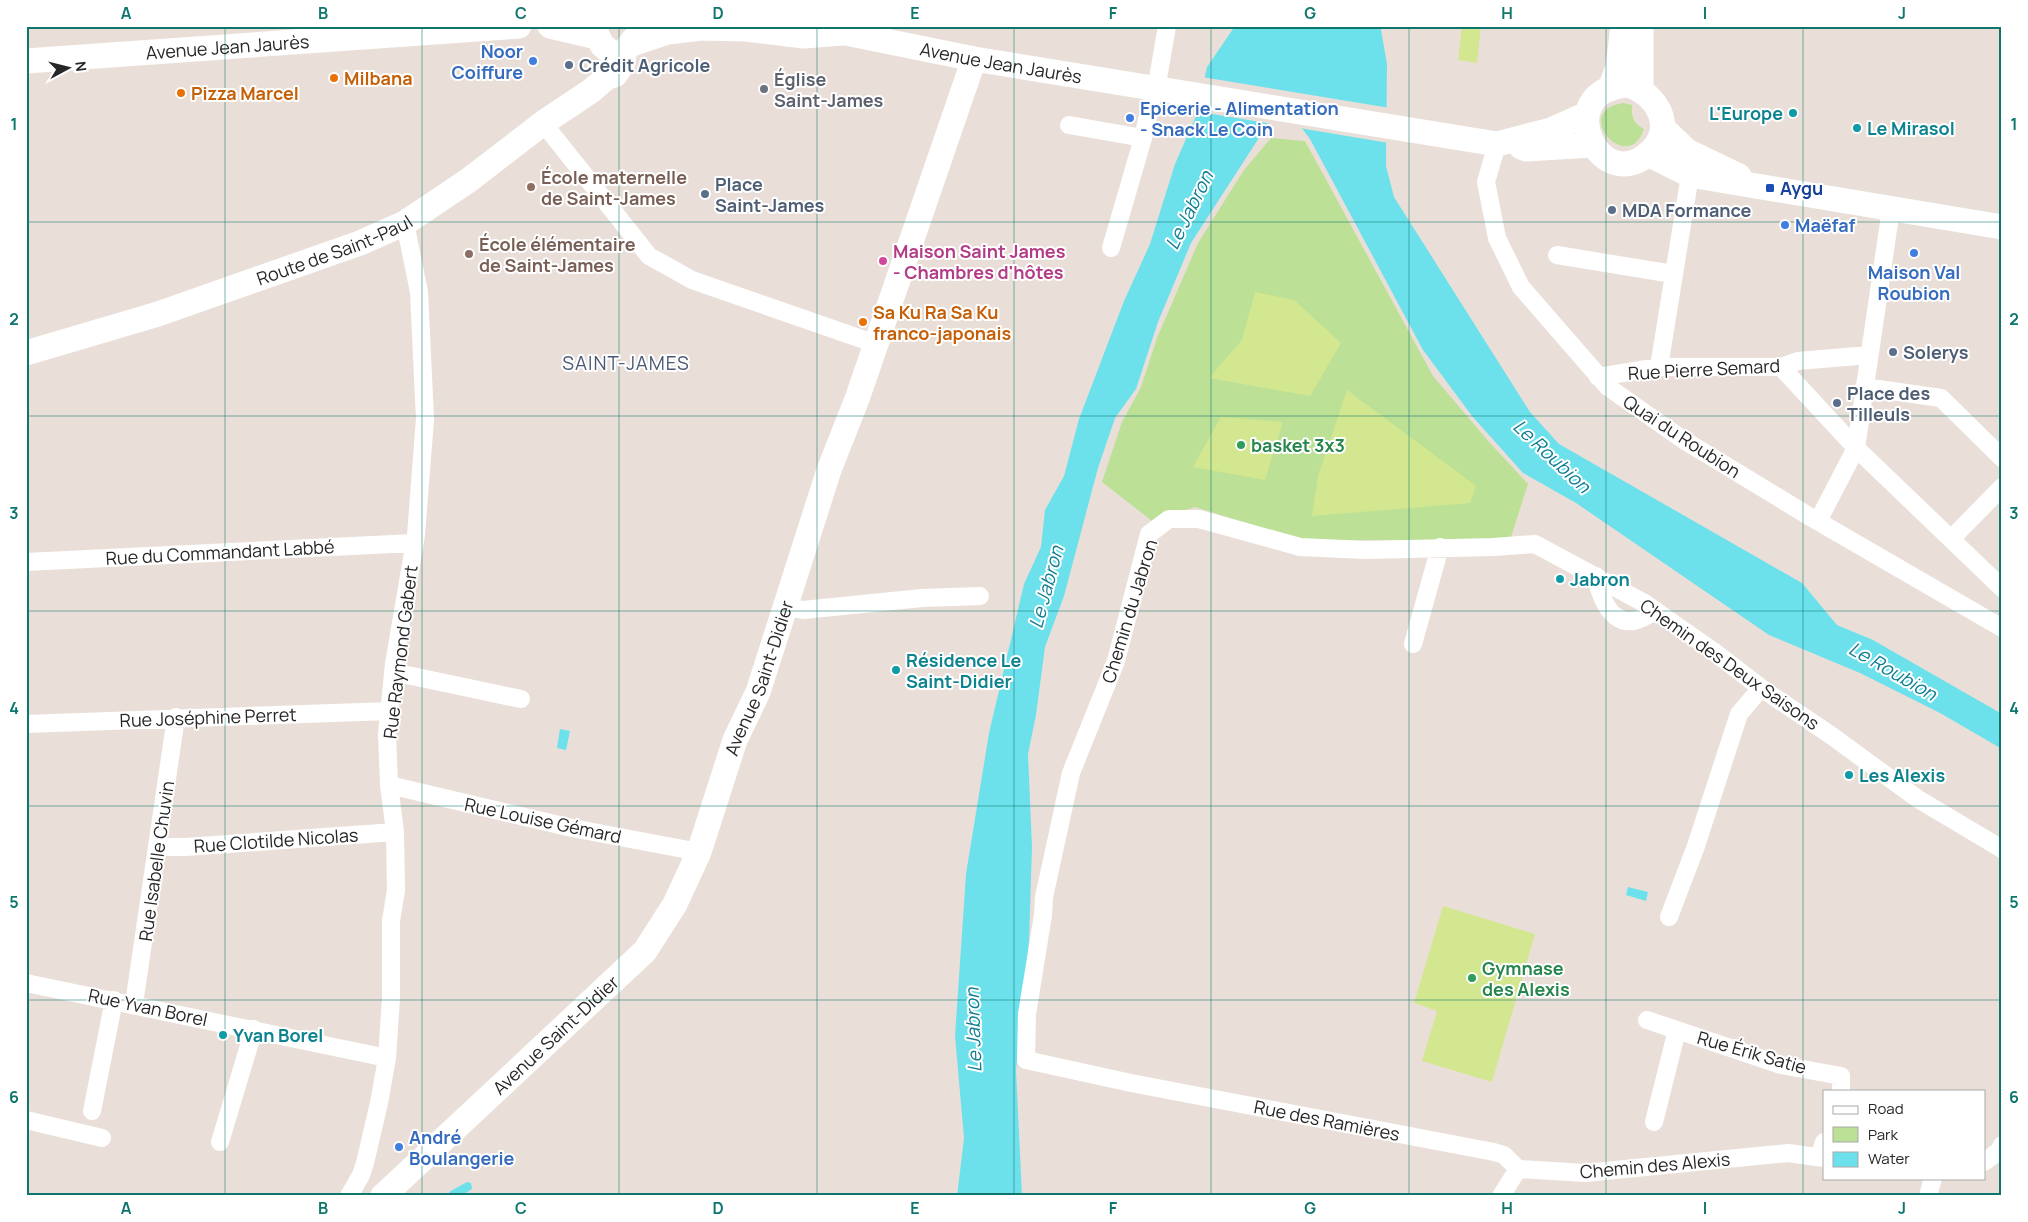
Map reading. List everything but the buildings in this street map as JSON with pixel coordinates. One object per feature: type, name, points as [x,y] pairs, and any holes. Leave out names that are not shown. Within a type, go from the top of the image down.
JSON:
[{"type":"main road","name":"Avenue Jean Jaurès","points":[[26,61],[384,31],[519,26]]},
{"type":"main road","points":[[550,26],[614,39]]},
{"type":"main road","points":[[1610,89],[1618,67],[1623,26]]},
{"type":"main road","points":[[1641,26],[1641,90]]},
{"type":"main road","name":"Avenue Jean Jaurès","points":[[614,39],[701,28],[746,29],[804,36],[835,30],[974,59],[1155,90],[1460,139],[1502,142]]},
{"type":"main road","name":"Route de Saint-Paul","points":[[26,353],[158,314],[360,243],[405,223],[462,185],[543,124],[592,91],[606,78],[615,75],[623,63],[614,39]]},
{"type":"main road","name":"Avenue Saint-Didier","points":[[384,1196],[645,951],[675,904],[699,852],[735,740],[758,692],[829,470],[857,399],[974,59]]},
{"type":"main road","points":[[1629,86],[1641,90],[1660,112],[1664,129],[1661,139],[1648,154],[1632,162],[1613,162],[1601,155],[1592,145],[1586,125],[1587,114],[1600,94],[1610,89],[1629,86]]},
{"type":"main road","points":[[1502,142],[1551,130],[1587,114]]},
{"type":"main road","points":[[1664,129],[1688,151],[1759,186]]},
{"type":"main road","points":[[1502,142],[1526,149],[1592,145]]},
{"type":"main road","points":[[1648,154],[1690,175],[2002,227]]},
{"type":"street","points":[[1111,248],[1143,138],[1155,90],[1167,26]]},
{"type":"street","points":[[543,124],[650,256],[692,280],[876,344]]},
{"type":"street","points":[[1069,125],[1143,138]]},
{"type":"street","name":"Quai du Roubion","points":[[1502,142],[1486,182],[1496,238],[1521,287],[1608,387],[1682,439],[2002,628]]},
{"type":"street","points":[[1659,367],[1690,175]]},
{"type":"street","points":[[1818,521],[1856,448],[1892,209]]},
{"type":"street","name":"Rue Raymond Gabert","points":[[349,1196],[361,1175],[379,1103],[387,1058],[391,998],[391,921],[396,890],[395,832],[389,785],[387,734],[393,672],[414,543],[425,419],[419,292],[405,223]]},
{"type":"street","points":[[1557,255],[1673,274]]},
{"type":"street","name":"Rue Pierre Semard","points":[[1598,377],[1659,367],[1780,367],[1798,361],[1869,355]]},
{"type":"street","points":[[1780,367],[1856,448],[2002,588]]},
{"type":"street","points":[[1864,387],[1941,398],[2002,458]]},
{"type":"street","points":[[1951,539],[2002,487]]},
{"type":"street","name":"Chemin du Jabron","points":[[1132,1083],[1026,1060],[1027,1014],[1044,897],[1071,773],[1116,661],[1149,534],[1169,518],[1199,519],[1300,547],[1366,550],[1438,548]]},
{"type":"street","name":"Rue du Commandant Labbé","points":[[26,562],[414,543]]},
{"type":"street","name":"Chemin des Deux Saisons","points":[[1438,548],[1535,544],[1596,576],[1655,610],[1713,651],[1760,688],[1942,816],[2002,849]]},
{"type":"street","points":[[1413,644],[1438,548]]},
{"type":"street","points":[[1596,576],[1600,593],[1608,612],[1629,620],[1643,620],[1655,610]]},
{"type":"street","points":[[786,607],[803,610],[922,598],[980,596]]},
{"type":"street","points":[[393,672],[521,699]]},
{"type":"street","points":[[1669,917],[1696,846],[1739,714],[1760,688]]},
{"type":"street","name":"Rue Joséphine Perret","points":[[26,724],[176,717],[390,711]]},
{"type":"street","name":"Rue Isabelle Chuvin","points":[[134,1004],[176,717]]},
{"type":"street","name":"Rue Louise Gémard","points":[[389,785],[572,828],[699,852]]},
{"type":"street","name":"Rue Clotilde Nicolas","points":[[158,847],[212,846],[395,832]]},
{"type":"street","name":"Rue Yvan Borel","points":[[26,983],[387,1058]]},
{"type":"street","points":[[92,1111],[114,1000]]},
{"type":"street","name":"Rue Érik Satie","points":[[1647,1020],[1781,1065],[1841,1076],[1842,1090]]},
{"type":"street","points":[[220,1142],[254,1029]]},
{"type":"street","name":"Rue Érik Satie","points":[[1654,1122],[1677,1030]]},
{"type":"street","name":"Rue des Ramières","points":[[1132,1083],[1494,1152],[1504,1155],[1518,1169]]},
{"type":"street","points":[[26,1120],[102,1138]]},
{"type":"street","points":[[1986,1161],[1999,1151],[2002,1145]]},
{"type":"street","name":"Chemin des Alexis","points":[[1518,1169],[1585,1172],[1788,1153],[1823,1153]]},
{"type":"street","points":[[1501,1196],[1518,1169]]},
{"type":"street","points":[[361,1175],[362,1196]]},
{"type":"street","points":[[1928,1196],[1932,1180]]},
{"type":"green space","points":[[1462,26],[1481,26],[1477,63],[1458,60]]},
{"type":"green space","points":[[1623,103],[1632,105],[1634,120],[1644,129],[1636,142],[1627,146],[1616,144],[1608,137],[1602,127],[1602,117],[1608,108]]},
{"type":"green space","points":[[1271,138],[1305,141],[1433,376],[1489,442],[1528,484],[1510,540],[1301,540],[1195,507],[1152,521],[1102,482],[1122,422],[1141,387],[1157,338],[1198,243],[1244,170]]},
{"type":"green space","points":[[1255,292],[1294,300],[1341,343],[1310,396],[1209,378],[1242,340]]},
{"type":"green space","points":[[1347,390],[1476,486],[1470,503],[1312,516],[1318,476]]},
{"type":"green space","name":"basket 3x3","points":[[1221,417],[1283,422],[1265,480],[1193,467]]},
{"type":"green space","name":"Gymnase des Alexis","points":[[1443,906],[1535,934],[1492,1082],[1422,1061],[1437,1011],[1414,1003]]},
{"type":"water","points":[[1235,26],[1383,26],[1381,30],[1387,64],[1386,166],[1394,197],[1530,412],[1559,444],[1802,583],[1837,625],[1873,640],[2002,714],[2002,749],[1940,713],[1860,673],[1769,635],[1576,503],[1523,473],[1472,416],[1423,350],[1310,139],[1291,114],[1275,113],[1191,243],[1158,322],[1136,389],[1115,418],[1098,468],[1064,596],[1045,647],[1036,715],[1028,754],[1032,847],[1029,941],[1016,1070],[1022,1196],[957,1196],[964,1138],[955,1036],[966,874],[989,733],[1024,584],[1041,547],[1045,510],[1064,476],[1079,419],[1124,301],[1150,244],[1175,164],[1196,116],[1207,67]]},
{"type":"water","points":[[560,729],[570,731],[566,750],[557,748]]},
{"type":"water","points":[[1628,887],[1648,892],[1646,901],[1626,895]]},
{"type":"water","points":[[467,1182],[471,1183],[472,1189],[461,1196],[452,1196],[449,1192]]},
{"type":"pier","points":[[1202,77],[1390,108],[1389,143],[1299,128],[1289,116],[1276,116],[1272,124],[1195,111]]},
{"type":"place","name":"Noor Coiffure","points":[[533,61]]},
{"type":"place","name":"Crédit Agricole","points":[[569,65]]},
{"type":"place","name":"Milbana","points":[[334,78]]},
{"type":"place","name":"Église Saint-James","points":[[764,89]]},
{"type":"place","name":"Pizza Marcel","points":[[181,93]]},
{"type":"place","name":"L'Europe","points":[[1793,113]]},
{"type":"place","name":"Epicerie - Alimentation - Snack Le Coin","points":[[1130,118]]},
{"type":"place","name":"Le Mirasol","points":[[1857,128]]},
{"type":"place","name":"École maternelle de Saint-James","points":[[531,187]]},
{"type":"place","name":"Aygu","points":[[1770,188]]},
{"type":"place","name":"Place Saint-James","points":[[705,194]]},
{"type":"place","name":"MDA Formance","points":[[1612,210]]},
{"type":"place","name":"Maëfaf","points":[[1785,225]]},
{"type":"place","name":"Maison Val Roubion","points":[[1914,253]]},
{"type":"place","name":"École élémentaire de Saint-James","points":[[469,254]]},
{"type":"place","name":"Maison Saint James - Chambres d'hôtes","points":[[883,261]]},
{"type":"place","name":"Sa Ku Ra Sa Ku franco-japonais","points":[[863,322]]},
{"type":"place","name":"Solerys","points":[[1893,352]]},
{"type":"place","name":"Place des Tilleuls","points":[[1837,403]]},
{"type":"place","name":"basket 3x3","points":[[1241,445]]},
{"type":"place","name":"Jabron","points":[[1560,579]]},
{"type":"place","name":"Résidence Le Saint-Didier","points":[[896,670]]},
{"type":"place","name":"Les Alexis","points":[[1849,775]]},
{"type":"place","name":"Gymnase des Alexis","points":[[1472,978]]},
{"type":"place","name":"Yvan Borel","points":[[223,1035]]},
{"type":"place","name":"André Boulangerie","points":[[399,1147]]},
{"type":"district","name":"SAINT-JAMES","points":[[626,363]]},
{"type":"water label","name":"Le Jabron","points":[[1189,210]]},
{"type":"water label","name":"Le Roubion","points":[[1552,456]]},
{"type":"water label","name":"Le Jabron","points":[[1046,587]]},
{"type":"water label","name":"Le Roubion","points":[[1893,671]]},
{"type":"water label","name":"Le Jabron","points":[[973,1030]]}]
